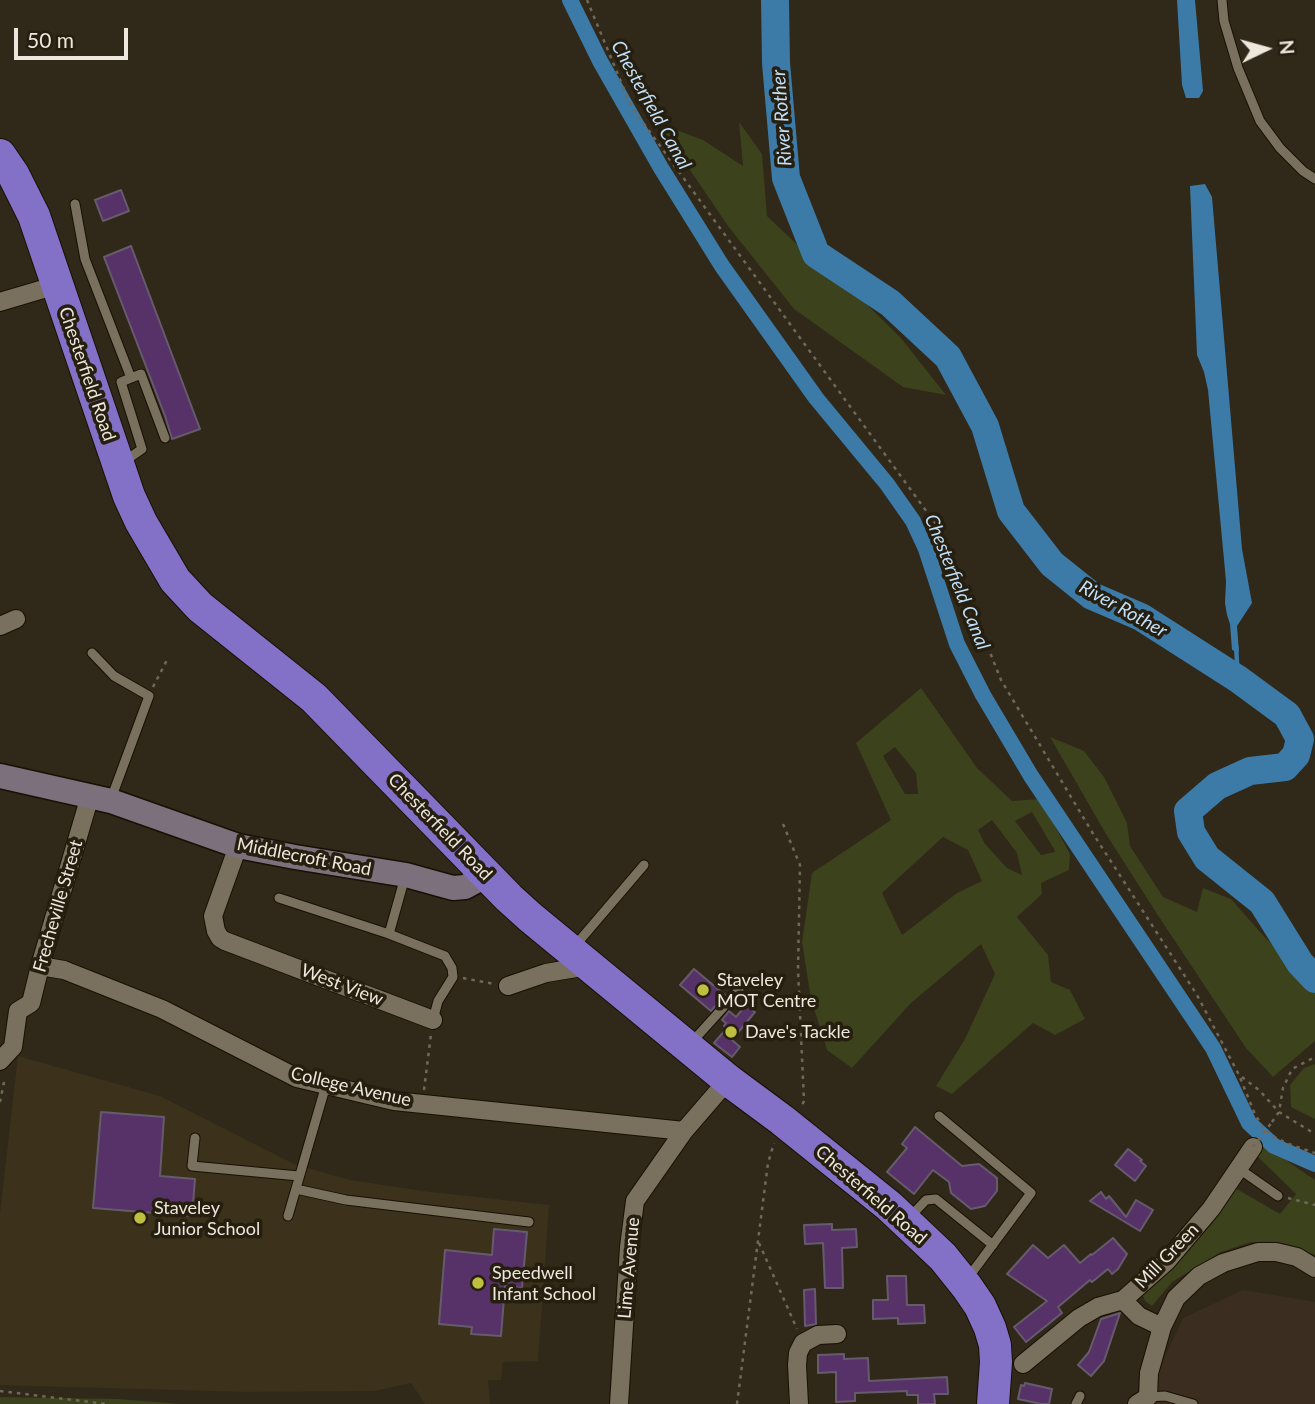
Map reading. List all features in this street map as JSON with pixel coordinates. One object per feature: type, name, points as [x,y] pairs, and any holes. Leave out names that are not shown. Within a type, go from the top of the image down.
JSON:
[{"type":"highway","name":"Chesterfield Road","points":[[0,155],[34,216],[118,466],[141,522],[175,580],[188,596],[314,698],[509,898],[579,959],[728,1080],[889,1206],[943,1257],[965,1283],[990,1328],[996,1362],[993,1404]]},
{"type":"street","points":[[0,302],[57,285]]},
{"type":"street","name":"Middlecroft Road","points":[[0,776],[101,798],[238,846],[406,875],[460,888],[472,884],[485,873]]},
{"type":"street","name":"Frecheville Street","points":[[0,1061],[13,1047],[18,1011],[31,1003],[40,966],[101,798]]},
{"type":"street","name":"West View","points":[[238,846],[214,916],[220,938],[433,1020]]},
{"type":"street","points":[[508,986],[579,959]]},
{"type":"street","name":"College Avenue","points":[[40,966],[64,970],[162,1009],[297,1078],[394,1101],[684,1132]]},
{"type":"street","points":[[0,1006],[9,1011],[18,1011]]},
{"type":"street","name":"Lime Avenue","points":[[619,1404],[629,1247],[635,1201],[684,1132],[728,1080]]},
{"type":"street","name":"Mill Green","points":[[1023,1364],[1079,1318],[1098,1307],[1123,1300],[1167,1261],[1211,1209],[1253,1147]]},
{"type":"street","points":[[1142,1401],[1162,1326],[1176,1298],[1199,1276],[1223,1263],[1258,1252],[1276,1251],[1297,1257],[1315,1268]]},
{"type":"street","points":[[1123,1300],[1139,1316],[1162,1326]]},
{"type":"street","points":[[799,1404],[797,1365],[798,1353],[803,1343],[818,1335],[837,1335]]},
{"type":"lane","points":[[1222,0],[1224,21],[1238,68],[1260,121],[1280,148],[1315,179]]},
{"type":"lane","points":[[75,204],[85,258],[131,378]]},
{"type":"lane","points":[[118,466],[142,449],[121,382],[141,373],[165,438]]},
{"type":"lane","points":[[92,653],[114,676],[149,696],[101,798]]},
{"type":"lane","points":[[579,959],[645,864]]},
{"type":"lane","points":[[389,934],[406,875]]},
{"type":"lane","points":[[279,898],[389,934],[445,956],[452,968],[453,977],[438,1001],[433,1020]]},
{"type":"lane","points":[[689,1046],[739,990]]},
{"type":"lane","points":[[288,1216],[326,1085]]},
{"type":"lane","points":[[939,1116],[1031,1194],[965,1283]]},
{"type":"lane","points":[[195,1138],[192,1166],[299,1176]]},
{"type":"lane","points":[[1238,1168],[1278,1196]]},
{"type":"lane","points":[[296,1189],[346,1200],[528,1222]]},
{"type":"lane","points":[[905,1222],[926,1200],[936,1199],[993,1245]]},
{"type":"lane","points":[[1142,1401],[1165,1396],[1193,1404]]},
{"type":"path","points":[[587,0],[631,106],[943,534],[1001,680],[1092,832],[1197,995],[1264,1129],[1276,1138],[1315,1153]]},
{"type":"path","points":[[149,696],[167,658]]},
{"type":"path","points":[[737,1404],[768,1163],[784,1122],[804,1101],[798,970],[800,865],[783,824]]},
{"type":"path","points":[[453,977],[508,986]]},
{"type":"path","points":[[422,1104],[433,1020]]},
{"type":"path","points":[[1253,1147],[1279,1112],[1283,1088],[1292,1069],[1315,1057]]},
{"type":"path","points":[[1239,1075],[1259,1090],[1279,1112],[1315,1134]]},
{"type":"path","points":[[1278,1196],[1315,1205]]},
{"type":"path","points":[[758,1240],[803,1343]]},
{"type":"path","points":[[0,1391],[106,1404]]},
{"type":"shaded area","points":[[18,1056],[160,1096],[294,1164],[350,1180],[549,1205],[538,1361],[503,1362],[501,1380],[488,1380],[490,1404],[425,1404],[411,1383],[374,1391],[246,1392],[0,1385],[0,1213]]},
{"type":"shaded area","points":[[1243,1290],[1315,1302],[1315,1404],[1143,1404],[1183,1318]]},
{"type":"green space","points":[[739,122],[762,154],[767,216],[804,251],[846,284],[901,338],[946,395],[903,387],[794,309],[728,226],[658,123],[703,140],[743,166]]},
{"type":"green space","points":[[921,688],[977,768],[1012,801],[1040,799],[1070,854],[1069,870],[1041,883],[1042,894],[1017,917],[1048,955],[1051,982],[1070,990],[1085,1019],[1055,1035],[1033,1023],[952,1094],[936,1086],[965,1039],[995,974],[981,944],[911,1003],[852,1068],[827,1050],[811,999],[802,942],[812,873],[891,820],[856,743]],"holes":[[[895,747],[916,773],[918,794],[905,794],[883,756]],[[1032,812],[1055,852],[1041,855],[1015,821]],[[992,820],[1017,853],[1022,875],[1007,868],[985,844],[978,830]],[[943,837],[968,850],[982,881],[957,893],[902,935],[882,893]]]},
{"type":"green space","points":[[1050,737],[1084,751],[1104,777],[1127,823],[1130,846],[1163,897],[1197,912],[1203,888],[1231,899],[1315,989],[1315,1041],[1273,1077],[1246,1048],[1157,914],[1106,834]]},
{"type":"green space","points":[[1315,1064],[1315,1119],[1291,1107],[1290,1085],[1304,1068]]},
{"type":"green space","points":[[1265,1146],[1315,1180],[1315,1255],[1283,1244],[1251,1242],[1221,1252],[1172,1282],[1152,1306],[1145,1301],[1142,1293],[1235,1188],[1280,1214],[1296,1194],[1257,1156]]},
{"type":"green space","points":[[0,1397],[118,1399],[181,1404],[0,1404]]},
{"type":"water","points":[[1177,0],[1195,0],[1203,91],[1199,98],[1186,98],[1182,85]]},
{"type":"water","points":[[1205,184],[1212,197],[1242,549],[1252,603],[1237,626],[1239,652],[1232,650],[1225,603],[1226,581],[1208,390],[1197,355],[1190,186]]},
{"type":"building","points":[[121,190],[129,211],[103,221],[95,200]]},
{"type":"building","points":[[131,246],[200,429],[172,439],[104,257]]},
{"type":"building","name":"Staveley MOT Centre","points":[[694,969],[725,995],[711,1011],[680,985]]},
{"type":"building","points":[[746,1005],[755,1012],[732,1040],[740,1047],[732,1057],[714,1043],[727,1028],[722,1020],[729,1011],[736,1017]]},
{"type":"building","points":[[101,1112],[164,1117],[160,1176],[195,1179],[192,1216],[93,1208]]},
{"type":"building","points":[[915,1127],[962,1166],[979,1164],[997,1178],[997,1191],[985,1206],[971,1209],[951,1193],[949,1182],[933,1170],[914,1194],[887,1172],[907,1148],[902,1144]]},
{"type":"building","points":[[1128,1149],[1146,1166],[1135,1181],[1115,1165]]},
{"type":"building","points":[[1101,1192],[1106,1199],[1109,1196],[1126,1217],[1136,1200],[1153,1210],[1140,1231],[1090,1201]]},
{"type":"building","points":[[832,1224],[832,1230],[856,1229],[857,1247],[842,1248],[843,1288],[825,1288],[823,1243],[805,1244],[804,1225]]},
{"type":"building","points":[[494,1229],[527,1232],[522,1288],[505,1286],[501,1336],[471,1334],[472,1327],[439,1324],[445,1250],[492,1255]]},
{"type":"building","points":[[1113,1238],[1127,1254],[1118,1269],[1112,1274],[1108,1269],[1092,1282],[1090,1280],[1058,1307],[1062,1313],[1026,1342],[1014,1327],[1047,1301],[1007,1274],[1033,1245],[1048,1258],[1064,1245],[1080,1263]]},
{"type":"building","points":[[887,1276],[906,1276],[907,1305],[924,1305],[925,1323],[898,1324],[898,1318],[873,1319],[873,1300],[888,1300]]},
{"type":"building","points":[[815,1289],[816,1324],[805,1326],[804,1290]]},
{"type":"building","points":[[1120,1313],[1104,1361],[1091,1376],[1078,1365],[1089,1352],[1101,1319]]},
{"type":"building","points":[[844,1354],[844,1359],[868,1358],[869,1381],[947,1377],[948,1394],[934,1394],[935,1404],[918,1404],[918,1395],[907,1395],[907,1391],[855,1393],[855,1401],[836,1402],[836,1372],[818,1373],[818,1355]]},
{"type":"building","points":[[1025,1383],[1052,1389],[1049,1404],[1018,1399],[1021,1385],[1024,1386]]},
{"type":"waterway","name":"Chesterfield Canal","points":[[570,0],[600,61],[661,168],[722,266],[816,398],[887,484],[913,521],[926,549],[957,644],[983,695],[1031,776],[1213,1048],[1249,1123],[1274,1146],[1315,1164]]},
{"type":"waterway","name":"River Rother","points":[[775,0],[776,63],[786,178],[816,254],[890,303],[948,357],[985,426],[1011,511],[1052,564],[1092,596],[1141,617],[1238,679],[1287,715],[1300,739],[1296,755],[1285,767],[1250,771],[1217,786],[1188,811],[1191,832],[1207,858],[1262,902],[1300,963],[1315,979]]},
{"type":"waterway","points":[[1236,646],[1238,679]]},
{"type":"place","name":"Staveley MOT Centre","points":[[703,990]]},
{"type":"place","name":"Dave's Tackle","points":[[731,1032]]},
{"type":"place","name":"Staveley Junior School","points":[[140,1218]]},
{"type":"place","name":"Speedwell Infant School","points":[[478,1283]]}]
